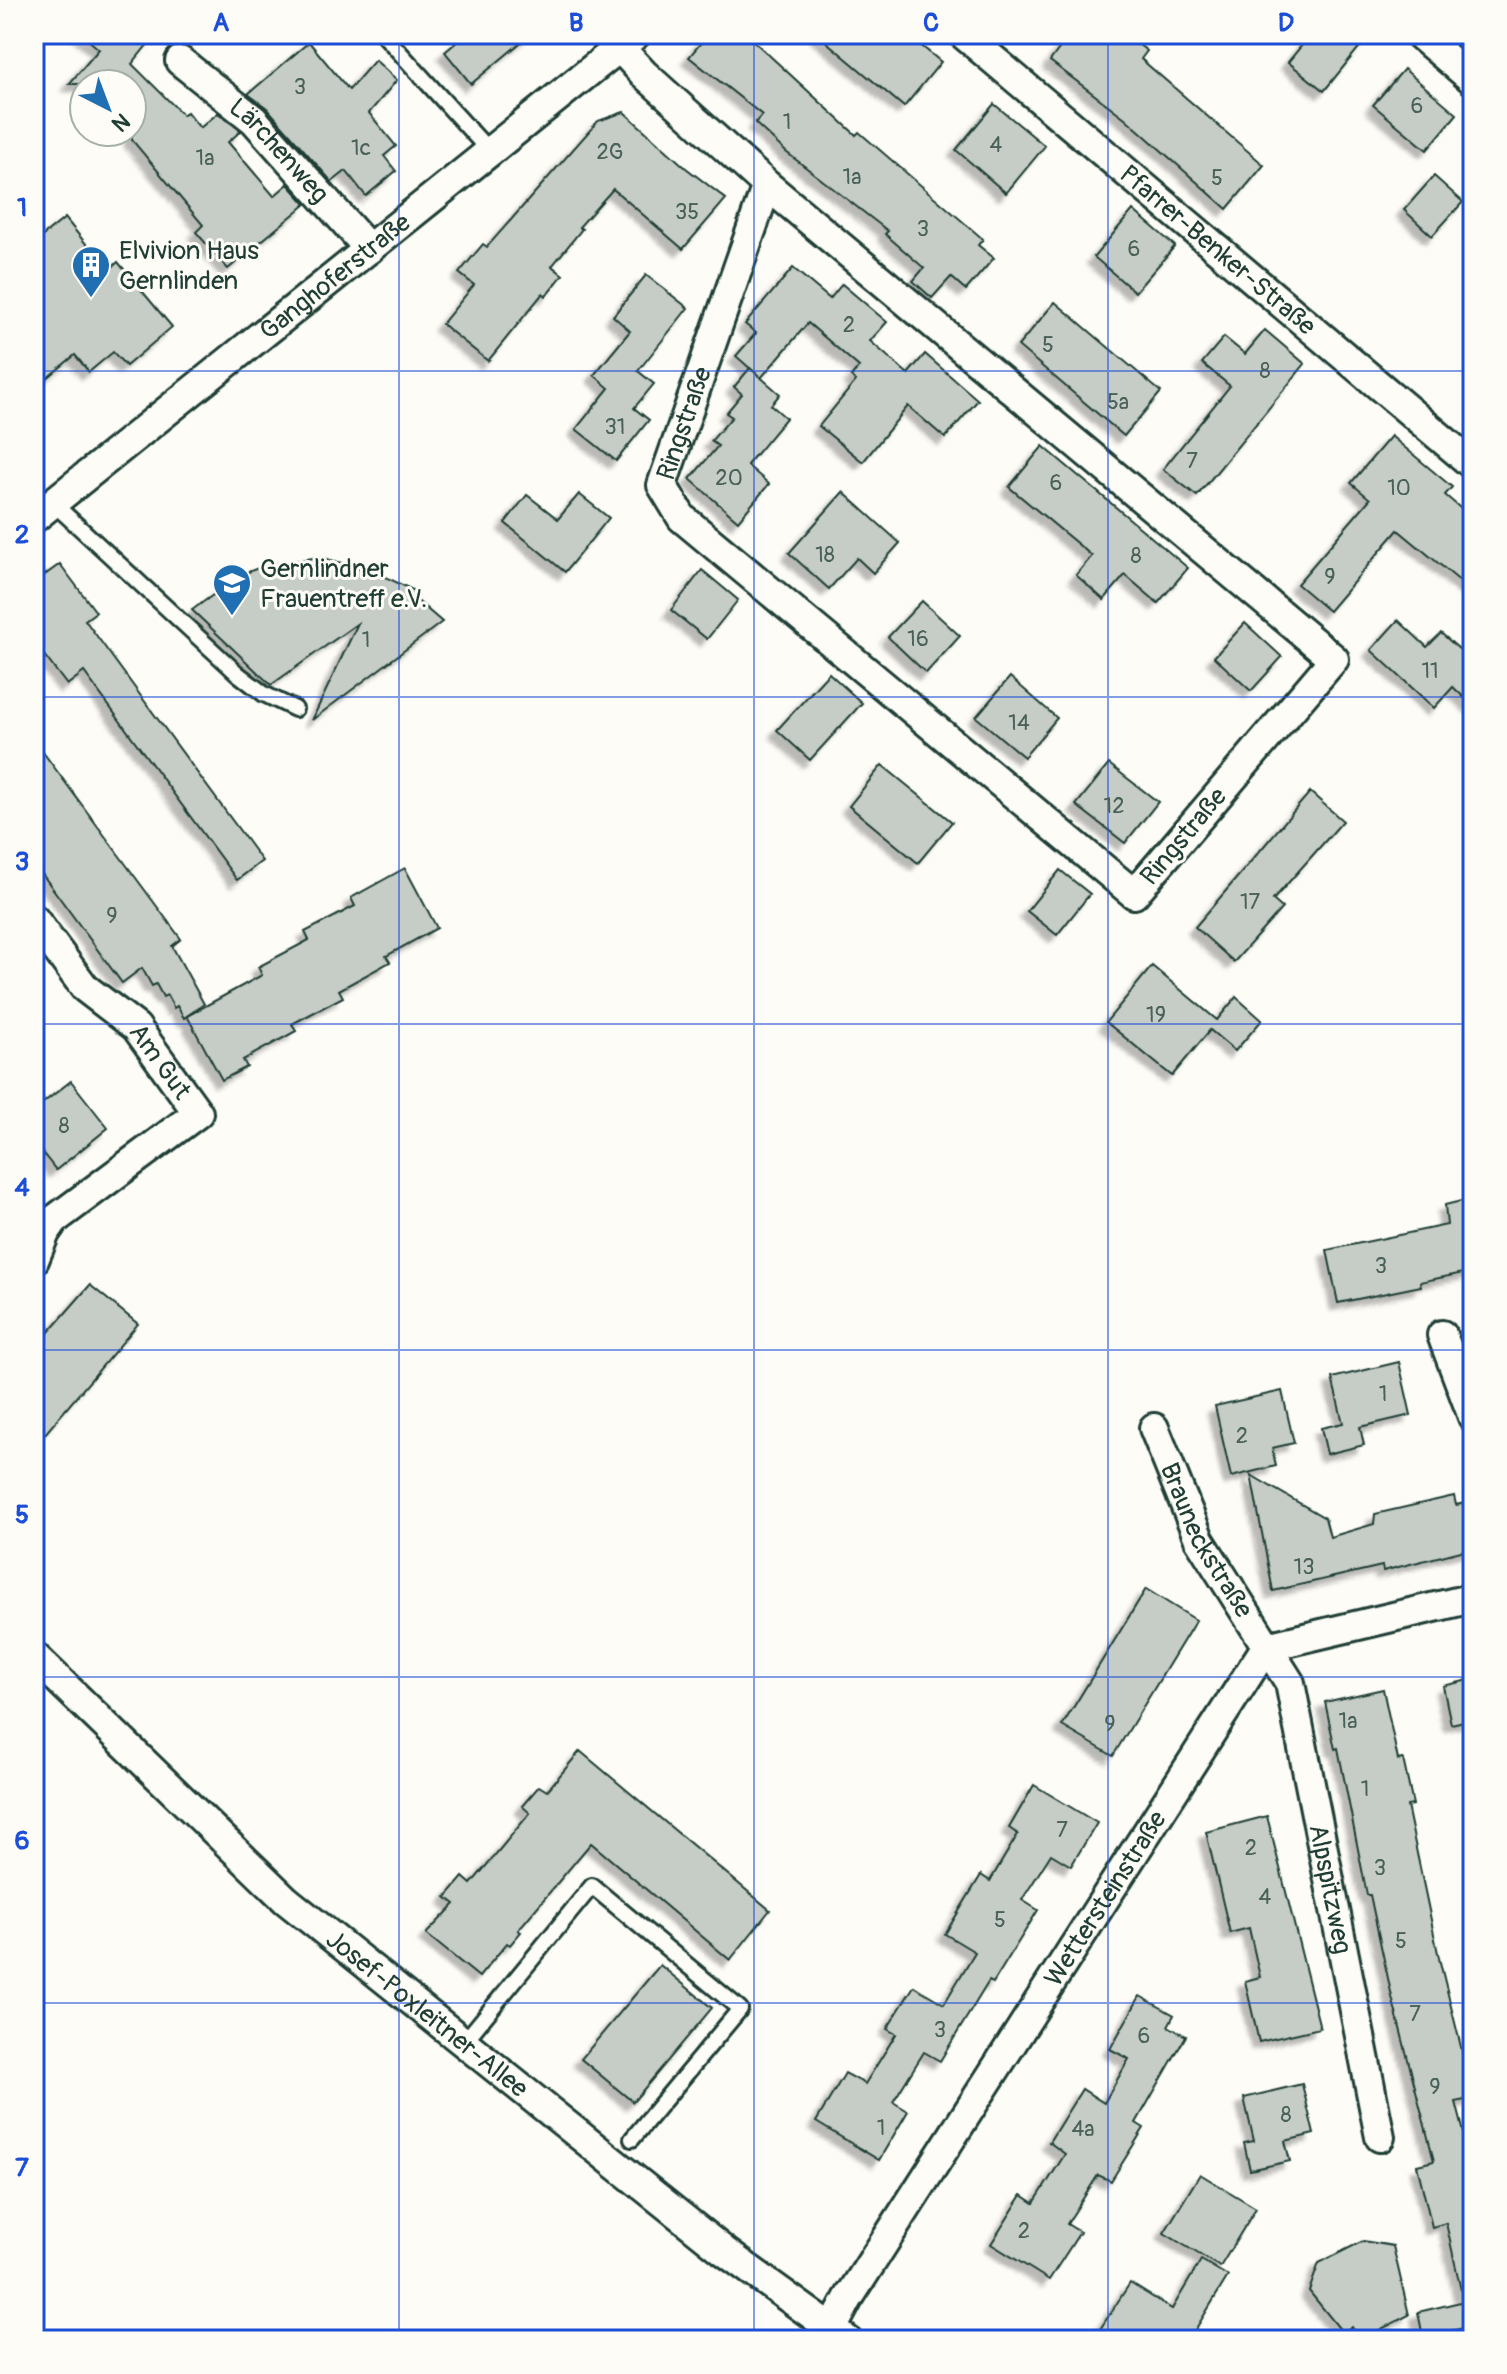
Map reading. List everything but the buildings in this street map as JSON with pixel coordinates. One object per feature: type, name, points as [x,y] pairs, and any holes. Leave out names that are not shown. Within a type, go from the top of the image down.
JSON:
[{"type":"street","name":"Pfarrer-Benker-Straße","points":[[963,34],[1473,465]]},
{"type":"street","points":[[1419,34],[1473,80]]},
{"type":"street","name":"Ganghoferstraße","points":[[43,510],[627,41]]},
{"type":"street","name":"Ringstraße","points":[[627,41],[644,74],[767,185],[1334,659],[1134,894],[682,518],[662,485],[767,185]]},
{"type":"street","name":"Lärchenweg","points":[[180,61],[254,120],[369,249]]},
{"type":"street","name":"Am Gut","points":[[34,919],[85,988],[136,1027],[198,1113],[54,1220],[34,1260]]},
{"type":"street","points":[[1442,1335],[1473,1417]]},
{"type":"street","name":"Brauneckstraße","points":[[1154,1428],[1199,1539],[1266,1647]]},
{"type":"street","points":[[1266,1647],[1473,1598]]},
{"type":"street","name":"Alpspitzweg","points":[[1266,1647],[1290,1683],[1380,2137]]},
{"type":"street","name":"Wettersteinstraße","points":[[840,2334],[856,2286],[1266,1647]]},
{"type":"street","name":"Josef-Poxleitner-Allee","points":[[34,1656],[286,1900],[724,2251],[840,2334]]},
{"type":"lane","points":[[383,34],[490,152]]},
{"type":"lane","points":[[43,510],[237,673],[264,694],[295,709]]},
{"type":"lane","points":[[464,2042],[592,1886],[740,2009],[632,2139]]},
{"type":"place","name":"Elvivion Haus Gernlinden","points":[[91,299]]},
{"type":"place","name":"Gernlindner Frauentreff e.V.","points":[[232,617]]}]
